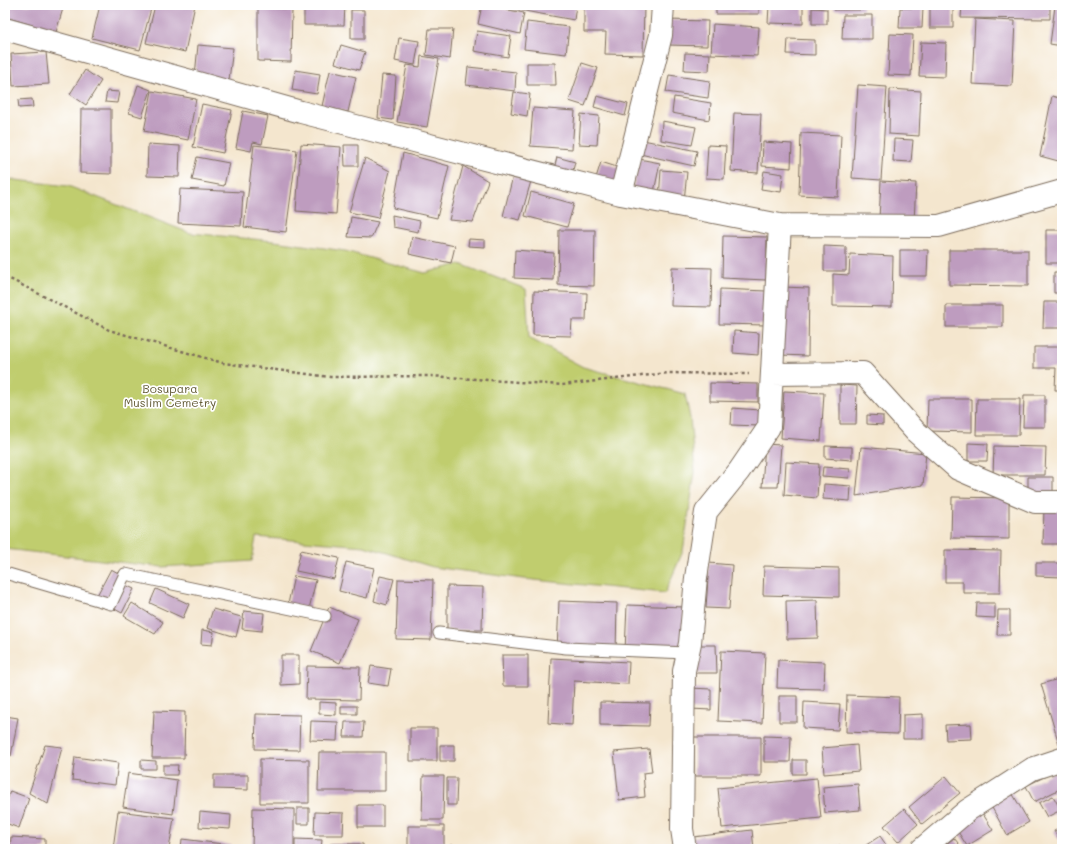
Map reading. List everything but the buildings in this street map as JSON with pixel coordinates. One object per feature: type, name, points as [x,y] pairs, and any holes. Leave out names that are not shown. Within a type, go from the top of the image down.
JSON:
[{"type":"street","points":[[621,194],[661,35],[663,5]]},
{"type":"street","points":[[5,29],[301,112],[621,194],[780,225],[939,226],[1062,191]]},
{"type":"street","points":[[685,849],[682,829],[684,671],[690,643],[696,578],[706,512],[739,471],[769,427],[780,225]]},
{"type":"street","points":[[772,374],[863,373],[915,431],[958,469],[1035,502],[1062,502]]},
{"type":"street","points":[[922,849],[968,810],[1032,769],[1062,759]]},
{"type":"lane","points":[[5,573],[111,604],[125,574],[325,616]]},
{"type":"lane","points":[[439,632],[566,648],[687,653]]},
{"type":"path","points":[[5,277],[109,330],[223,362],[330,377],[431,376],[562,385],[668,373],[772,374]]},
{"type":"green space","name":"Bosupara Muslim Cemetry","points":[[7,179],[68,186],[190,233],[274,241],[345,251],[425,273],[460,264],[526,289],[529,338],[583,367],[685,394],[690,418],[695,472],[683,551],[665,593],[524,579],[433,567],[364,546],[256,537],[252,561],[162,567],[5,549],[5,184]]}]
